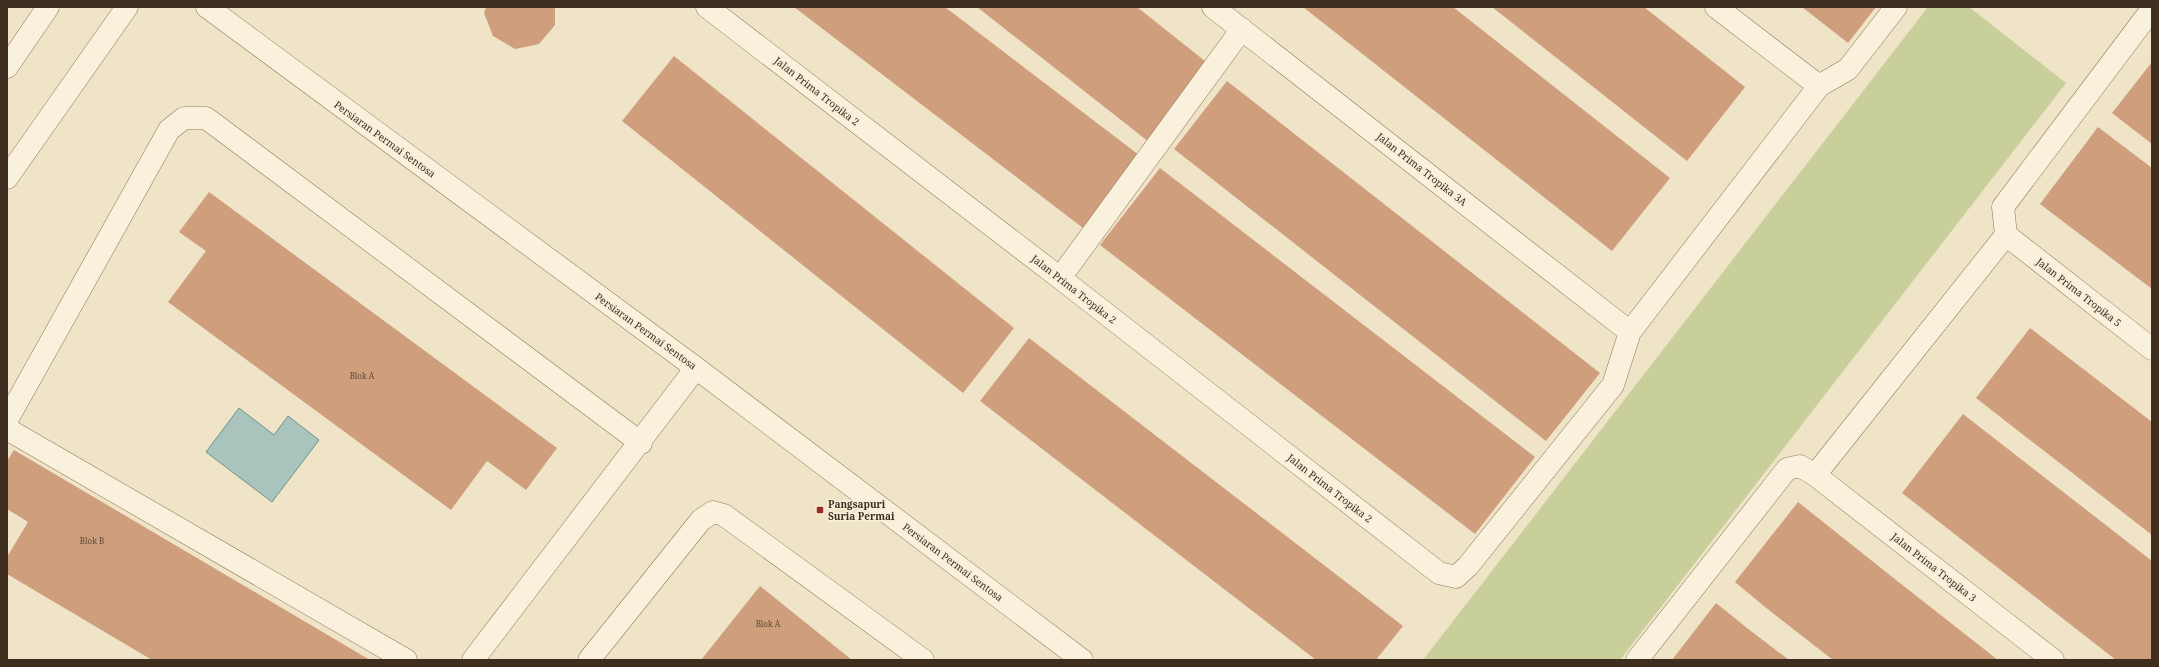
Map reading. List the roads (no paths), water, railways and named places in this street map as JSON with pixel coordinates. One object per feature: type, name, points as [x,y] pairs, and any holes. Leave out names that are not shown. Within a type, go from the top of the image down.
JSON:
[{"type":"street","points":[[7,67],[48,7]]},
{"type":"street","points":[[7,178],[127,7]]},
{"type":"street","name":"Persiaran Permai Sentosa","points":[[207,7],[696,368],[1082,660]]},
{"type":"street","name":"Jalan Prima Tropika 2","points":[[707,7],[1060,278],[1439,573],[1456,576],[1468,566],[1613,385],[1630,332]]},
{"type":"street","name":"Jalan Prima Tropika 3A","points":[[1214,7],[1630,332]]},
{"type":"street","points":[[1716,7],[1819,86]]},
{"type":"street","points":[[1630,332],[1819,86],[1848,69],[1896,7]]},
{"type":"street","points":[[1815,475],[2006,235],[2003,207],[2152,9]]},
{"type":"street","points":[[1060,278],[1242,29]]},
{"type":"street","points":[[7,420],[169,130],[184,118],[206,118],[641,443]]},
{"type":"street","name":"Jalan Prima Tropika 5","points":[[2006,235],[2152,349]]},
{"type":"street","points":[[473,660],[641,443],[696,368]]},
{"type":"street","points":[[7,429],[406,660]]},
{"type":"street","name":"Jalan Prima Tropika 3","points":[[1636,660],[1787,469],[1800,466],[1815,475],[2053,660]]},
{"type":"street","points":[[589,660],[701,520],[713,512],[724,515],[922,660]]},
{"type":"water","points":[[239,408],[274,435],[288,416],[319,440],[272,502],[206,452]]},
{"type":"place","name":"Pangsapuri Suria Permai","points":[[820,510]]}]
